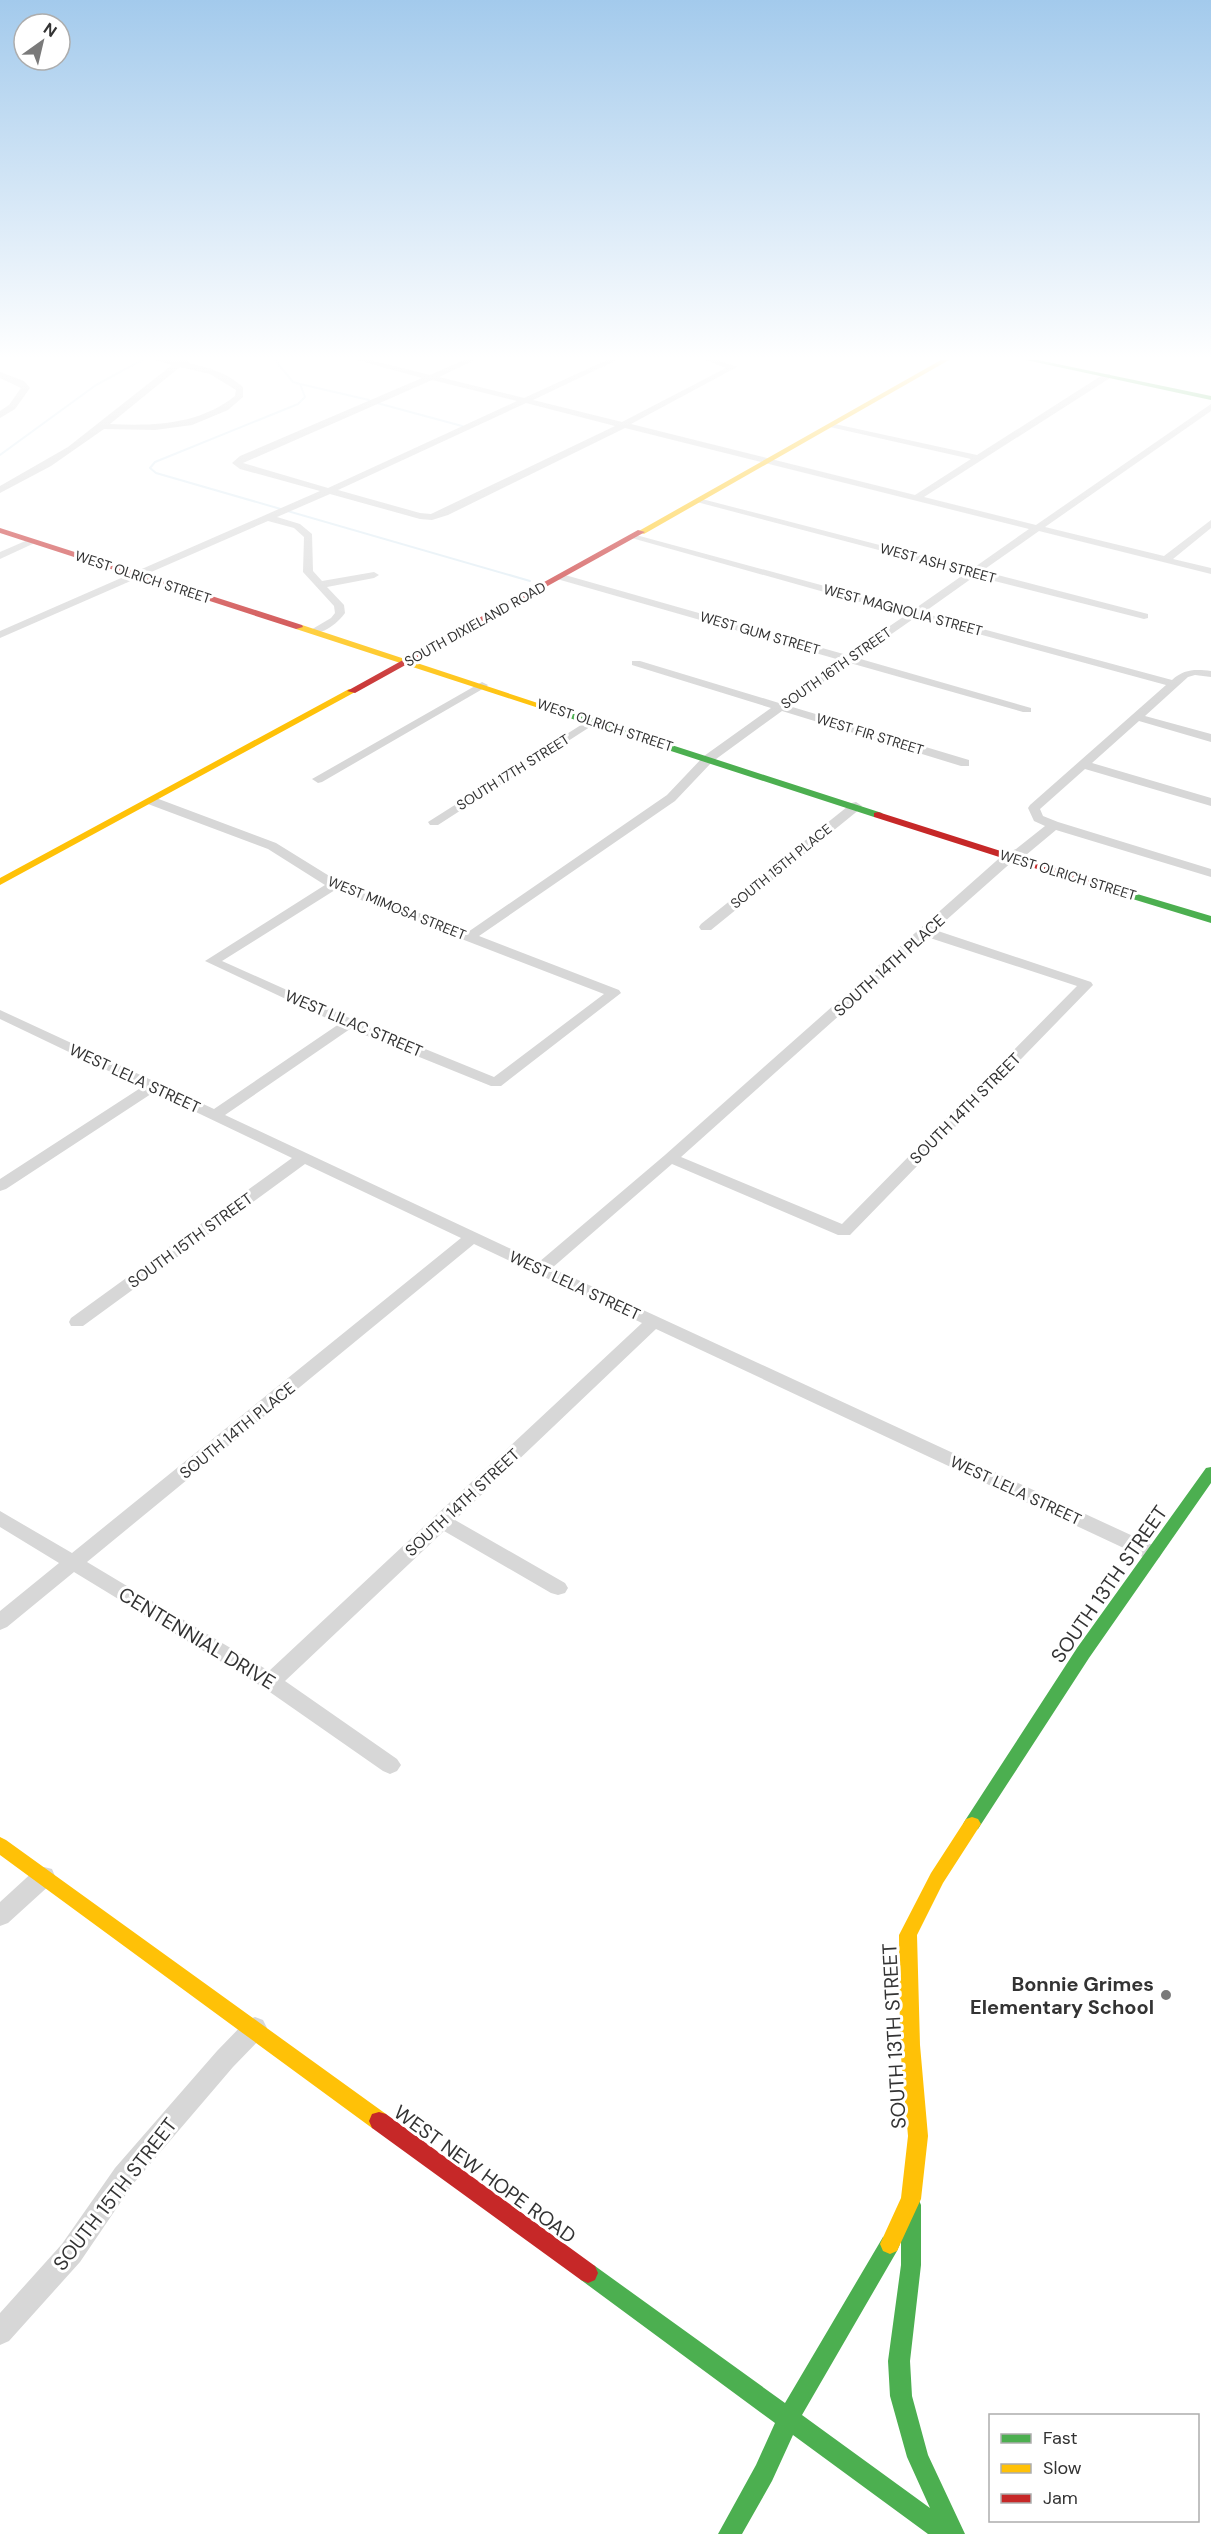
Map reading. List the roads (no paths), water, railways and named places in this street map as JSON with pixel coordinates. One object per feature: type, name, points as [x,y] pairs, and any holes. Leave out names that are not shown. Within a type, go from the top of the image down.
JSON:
[{"type":"street","points":[[0,490],[27,478]]},
{"type":"street","points":[[283,478],[420,516],[432,517],[445,513],[516,478]]},
{"type":"street","points":[[0,635],[121,580],[139,576],[356,478]]},
{"type":"street","name":"SOUTH DIXIELAND ROAD","points":[[0,882],[152,801],[737,478]]},
{"type":"street","points":[[836,478],[1211,571]]},
{"type":"street","points":[[916,498],[947,478]]},
{"type":"street","name":"SOUTH 16TH STREET","points":[[469,937],[671,798],[708,759],[780,707],[1109,478]]},
{"type":"street","name":"WEST ASH STREET","points":[[698,501],[1144,616]]},
{"type":"street","points":[[278,514],[309,536],[309,572],[339,604],[340,613],[335,620],[314,631]]},
{"type":"street","points":[[1165,560],[1211,524]]},
{"type":"street","name":"WEST OLRICH STREET","points":[[0,530],[1211,920]]},
{"type":"street","name":"WEST MAGNOLIA STREET","points":[[633,537],[1173,684]]},
{"type":"street","points":[[0,556],[34,542]]},
{"type":"street","points":[[319,585],[374,575]]},
{"type":"street","name":"WEST GUM STREET","points":[[561,577],[1027,710]]},
{"type":"street","name":"WEST FIR STREET","points":[[636,663],[965,763]]},
{"type":"street","points":[[1205,673],[1187,674],[1173,684],[1034,808],[1038,818],[1054,825],[1211,873]]},
{"type":"street","points":[[318,779],[482,685]]},
{"type":"street","points":[[1137,717],[1211,738]]},
{"type":"street","name":"SOUTH 17TH STREET","points":[[434,822],[592,721]]},
{"type":"street","points":[[1083,764],[1211,802]]},
{"type":"street","name":"WEST MIMOSA STREET","points":[[152,801],[272,846],[334,885],[614,993],[496,1083]]},
{"type":"street","name":"SOUTH 15TH PLACE","points":[[706,927],[856,806]]},
{"type":"street","name":"SOUTH 14TH PLACE","points":[[542,1269],[1010,857],[1021,852],[1054,825]]},
{"type":"street","name":"WEST LILAC STREET","points":[[334,885],[212,961],[349,1023],[496,1083]]},
{"type":"street","name":"SOUTH 14TH STREET","points":[[670,1158],[844,1231],[1086,986],[927,932]]},
{"type":"street","name":"WEST LELA STREET","points":[[4,1020],[215,1115],[653,1322],[1152,1553]]},
{"type":"street","points":[[215,1115],[349,1023]]},
{"type":"street","points":[[0,1186],[152,1087]]},
{"type":"street","name":"SOUTH 15TH STREET","points":[[77,1322],[304,1157]]},
{"type":"street","name":"SOUTH 14TH PLACE","points":[[0,1622],[472,1237]]},
{"type":"street","name":"SOUTH 14TH STREET","points":[[271,1682],[653,1322]]},
{"type":"street","name":"SOUTH 13TH STREET","points":[[729,2534],[765,2473],[789,2418],[819,2363],[888,2249],[911,2199],[918,2136],[910,2045],[908,1935],[937,1878],[1083,1653],[1211,1472]]},
{"type":"street","name":"CENTENNIAL DRIVE","points":[[0,1518],[271,1682],[390,1765]]},
{"type":"street","points":[[442,1521],[558,1588]]},
{"type":"street","name":"WEST NEW HOPE ROAD","points":[[0,1845],[255,2028],[524,2227],[947,2534]]},
{"type":"street","points":[[0,1916],[44,1876]]},
{"type":"street","name":"SOUTH 15TH STREET","points":[[0,2332],[71,2253],[124,2176],[225,2059],[255,2028]]},
{"type":"street","points":[[911,2199],[912,2264],[898,2371],[900,2390],[917,2457],[954,2534]]},
{"type":"waterway","points":[[174,478],[530,581]]},
{"type":"place","name":"Bonnie Grimes Elementary School","points":[[1166,1995]]}]
